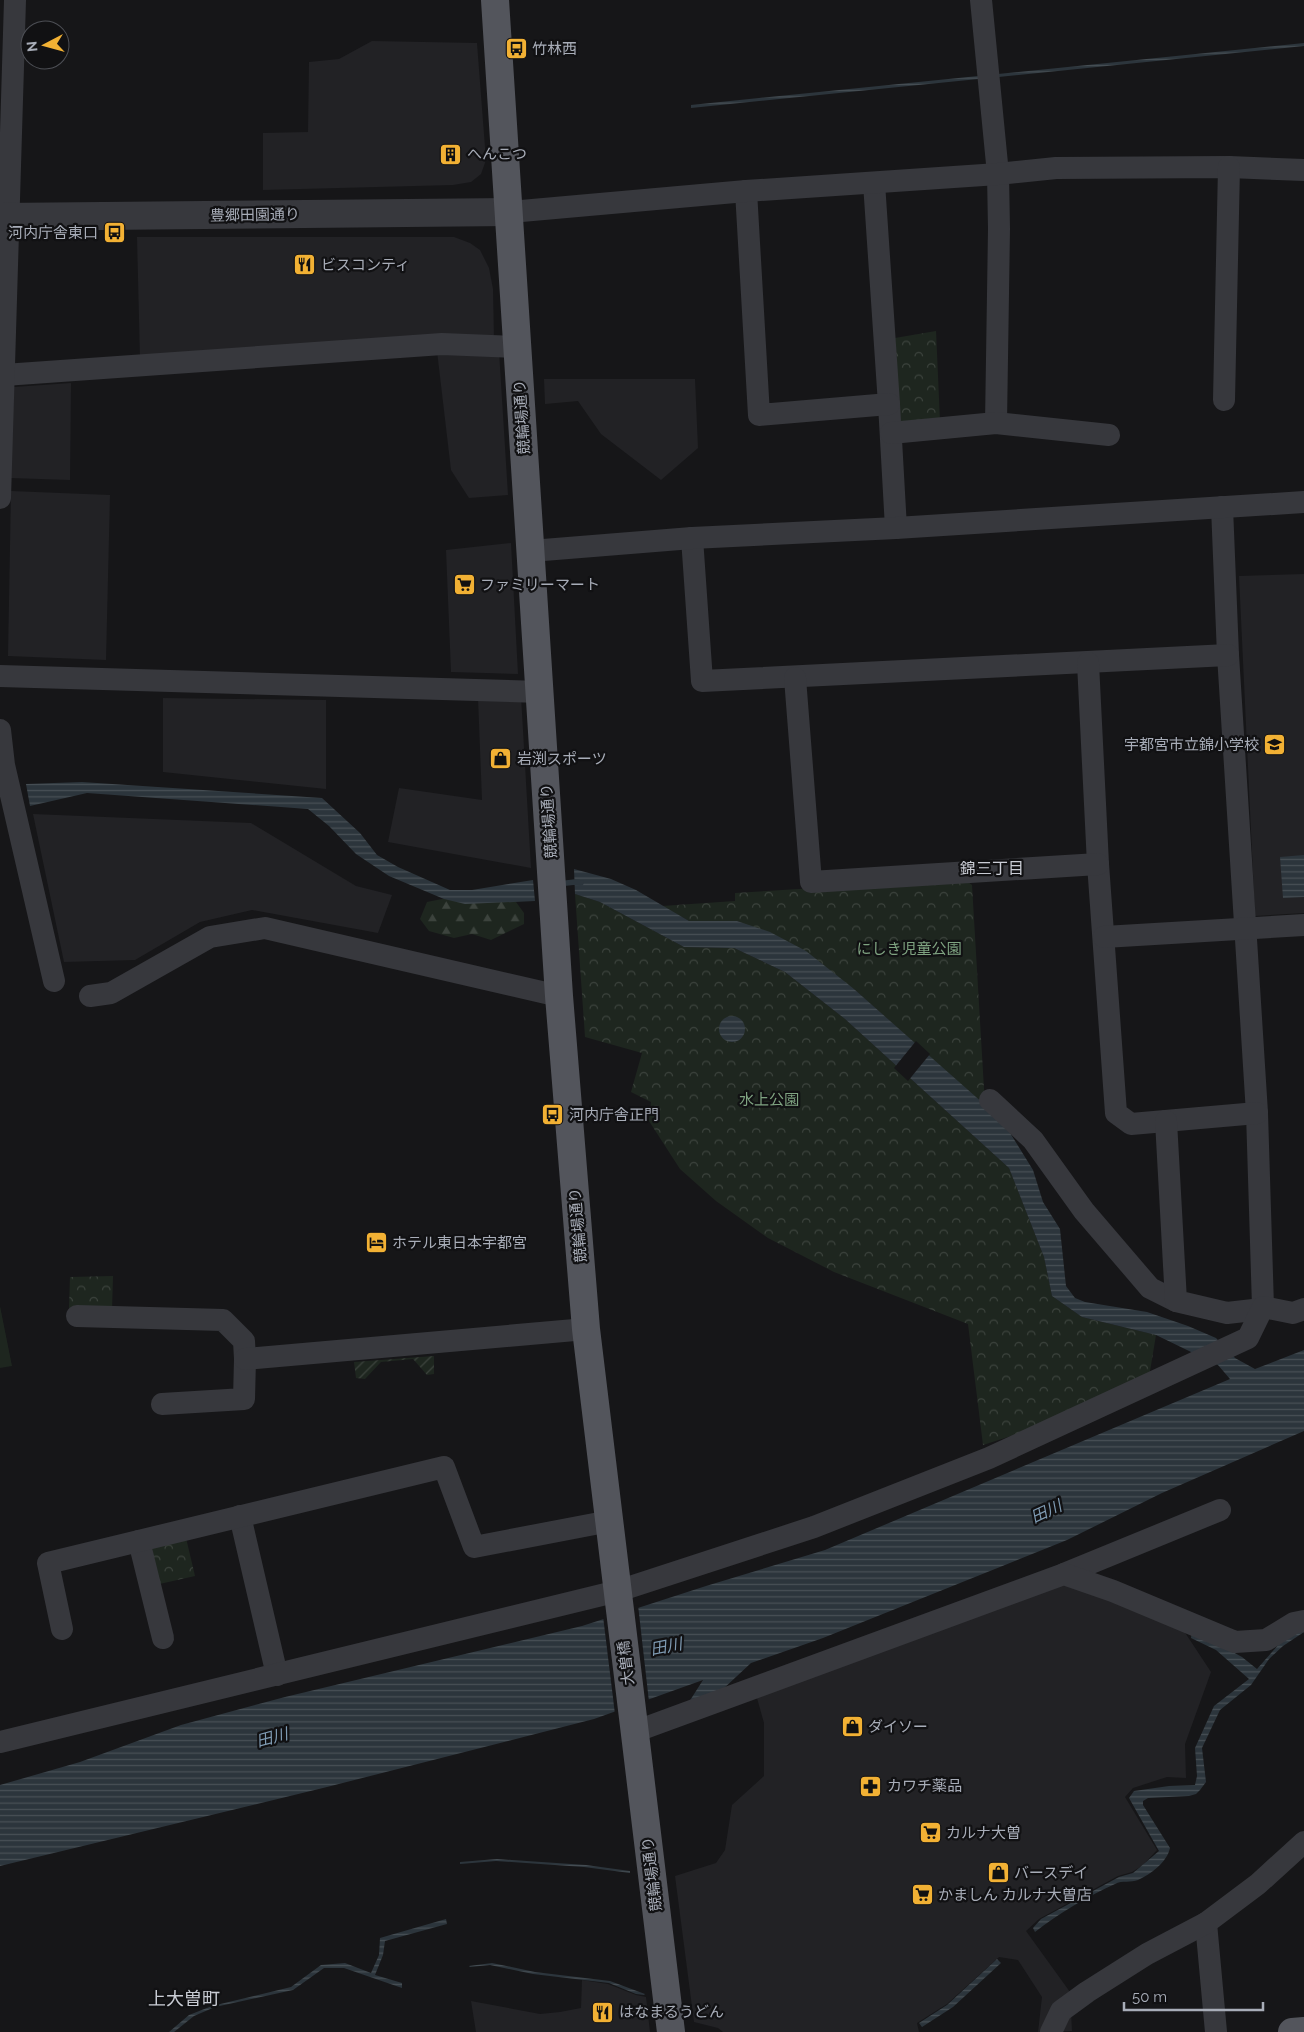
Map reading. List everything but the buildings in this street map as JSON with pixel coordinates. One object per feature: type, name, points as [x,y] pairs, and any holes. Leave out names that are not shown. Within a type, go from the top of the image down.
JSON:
[{"type":"main road","name":"競輪場通り","points":[[494,0],[510,212],[517,347],[560,996],[586,1329],[619,1601]]},
{"type":"main road","name":"大曽橋","points":[[619,1601],[633,1724]]},
{"type":"main road","name":"競輪場通り","points":[[633,1724],[671,2032]]},
{"type":"main road","points":[[1292,2032],[1304,2031]]},
{"type":"street","points":[[0,498],[4,375],[5,218],[15,0]]},
{"type":"street","points":[[981,0],[998,174],[996,423]]},
{"type":"street","points":[[510,212],[746,191],[998,174],[1056,168],[1229,167],[1304,170]]},
{"type":"street","points":[[1224,400],[1229,167]]},
{"type":"street","points":[[874,183],[896,528]]},
{"type":"street","points":[[746,191],[759,415],[889,404]]},
{"type":"street","name":"豊郷田園通り","points":[[5,218],[510,212]]},
{"type":"street","points":[[4,375],[442,344],[517,347]]},
{"type":"street","points":[[891,433],[996,423],[1108,434]]},
{"type":"street","points":[[531,551],[692,538],[896,528],[1304,502]]},
{"type":"street","points":[[0,1742],[277,1675],[619,1601],[989,1458],[1248,1338],[1263,1308],[1257,1113],[1228,655],[1222,506]]},
{"type":"street","points":[[692,538],[702,681],[795,678],[1228,655]]},
{"type":"street","points":[[1088,662],[1098,864],[1116,1113],[1131,1124],[1257,1113]]},
{"type":"street","points":[[0,676],[541,692]]},
{"type":"street","points":[[795,678],[811,882],[1098,864]]},
{"type":"street","points":[[0,730],[4,765],[54,981]]},
{"type":"street","points":[[1104,937],[1304,926]]},
{"type":"street","points":[[90,996],[111,993],[210,937],[265,928],[560,996]]},
{"type":"street","points":[[990,1100],[1033,1140],[1084,1211],[1150,1288],[1176,1301],[1227,1313],[1263,1308],[1294,1313],[1304,1309]]},
{"type":"street","points":[[1166,1120],[1176,1301]]},
{"type":"street","points":[[77,1316],[223,1320],[244,1341],[246,1360],[244,1399],[162,1404]]},
{"type":"street","points":[[246,1360],[586,1329]]},
{"type":"street","points":[[62,1629],[48,1563],[444,1467],[474,1547],[610,1521]]},
{"type":"street","points":[[633,1724],[1064,1574],[1220,1510]]},
{"type":"street","points":[[240,1516],[277,1675]]},
{"type":"street","points":[[139,1541],[163,1638]]},
{"type":"street","points":[[1064,1574],[1113,1591],[1235,1642],[1266,1640],[1294,1623],[1304,1621]]},
{"type":"street","points":[[1050,2032],[1061,2011],[1147,1954],[1206,1923],[1258,1884],[1304,1842]]},
{"type":"street","points":[[1206,1923],[1216,2032]]},
{"type":"shaded area","points":[[372,41],[477,43],[486,160],[481,174],[471,182],[453,185],[263,190],[263,133],[308,132],[309,62],[339,59]]},
{"type":"shaded area","points":[[137,237],[454,237],[470,243],[480,250],[489,268],[493,289],[494,340],[140,359]]},
{"type":"shaded area","points":[[437,351],[499,351],[508,495],[469,498],[451,470]]},
{"type":"shaded area","points":[[544,379],[695,379],[698,448],[661,480],[601,434],[578,401],[545,404]]},
{"type":"shaded area","points":[[71,383],[70,480],[10,478],[14,387]]},
{"type":"shaded area","points":[[11,491],[110,495],[106,660],[8,656]]},
{"type":"shaded area","points":[[511,543],[518,674],[451,672],[446,550]]},
{"type":"shaded area","name":"宇都宮市立錦小学校","points":[[1304,574],[1304,913],[1255,916],[1239,576]]},
{"type":"shaded area","points":[[521,696],[531,868],[388,842],[399,788],[482,800],[478,698]]},
{"type":"shaded area","points":[[163,698],[326,700],[326,789],[163,772]]},
{"type":"shaded area","points":[[33,814],[251,823],[356,886],[392,895],[378,933],[252,910],[200,922],[135,960],[64,962]]},
{"type":"shaded area","points":[[1065,1581],[1180,1625],[1211,1672],[1185,1744],[1186,1778],[1167,1777],[1133,1788],[1125,1797],[1157,1850],[1143,1865],[1132,1872],[1118,1876],[1039,1919],[1026,1931],[1070,1992],[1072,2031],[1038,2032],[1042,1997],[1018,1960],[999,1957],[947,2004],[917,2023],[919,2032],[723,2032],[718,2028],[694,2022],[675,1876],[716,1863],[725,1850],[732,1805],[764,1776],[764,1723],[757,1698]]},
{"type":"shaded area","points":[[582,1980],[608,1984],[646,1997],[650,2032],[476,2032],[471,2001],[540,2014],[560,2012],[581,2008]]},
{"type":"green space","points":[[936,331],[940,422],[900,424],[895,338]]},
{"type":"green space","name":"にしき児童公園","points":[[964,879],[972,885],[985,1106],[854,989],[738,921],[689,921],[662,906],[735,901],[735,893]]},
{"type":"green space","name":"水上公園","points":[[575,894],[600,902],[684,947],[734,948],[785,972],[845,1019],[1009,1168],[1044,1257],[1052,1296],[1082,1317],[1156,1335],[1149,1377],[1023,1432],[983,1445],[968,1324],[834,1272],[768,1238],[716,1201],[680,1169],[649,1121],[651,1102],[631,1092],[642,1053],[585,1037]]},
{"type":"green space","points":[[447,898],[491,899],[516,902],[524,913],[524,924],[491,940],[472,934],[454,938],[429,931],[420,919],[427,902]]},
{"type":"green space","points":[[113,1276],[112,1309],[69,1308],[70,1277]]},
{"type":"green space","points":[[0,1306],[12,1366],[0,1368]]},
{"type":"green space","points":[[434,1356],[434,1374],[427,1375],[413,1359],[381,1362],[365,1379],[356,1378],[354,1362]]},
{"type":"green space","points":[[186,1538],[195,1576],[155,1585],[152,1547]]},
{"type":"water","points":[[1304,43],[1304,46],[691,108],[691,105]]},
{"type":"water","points":[[82,782],[322,798],[360,833],[377,855],[398,867],[450,890],[472,890],[533,880],[535,901],[465,904],[444,899],[389,876],[356,854],[329,826],[308,809],[87,793],[30,806],[26,784]]},
{"type":"water","points":[[1304,855],[1304,897],[1283,898],[1280,857]]},
{"type":"water","name":"田川","points":[[574,869],[611,879],[636,890],[689,921],[737,921],[770,932],[806,951],[854,989],[1002,1120],[1033,1170],[1043,1202],[1060,1229],[1066,1286],[1075,1298],[1085,1302],[1147,1312],[1188,1326],[1216,1338],[1235,1358],[1255,1369],[1304,1350],[1304,1431],[1162,1493],[1067,1540],[823,1638],[751,1663],[722,1690],[689,1702],[703,1680],[594,1719],[327,1787],[0,1866],[0,1785],[80,1762],[181,1725],[285,1697],[582,1626],[825,1550],[1230,1379],[1218,1365],[1156,1335],[1082,1317],[1052,1296],[1044,1257],[1009,1168],[845,1019],[785,972],[734,948],[684,947],[600,902],[575,894]]},
{"type":"water","points":[[732,1016],[741,1020],[745,1029],[741,1038],[732,1042],[723,1038],[719,1029],[723,1020]]},
{"type":"water","points":[[1303,1629],[1304,1632],[1283,1646],[1269,1659],[1251,1685],[1220,1710],[1202,1748],[1206,1782],[1200,1790],[1196,1794],[1189,1796],[1148,1798],[1143,1801],[1143,1805],[1170,1848],[1162,1863],[1138,1880],[1118,1883],[1084,1899],[1035,1932],[1033,1928],[1041,1919],[1119,1877],[1133,1873],[1159,1851],[1129,1798],[1134,1791],[1169,1786],[1195,1785],[1197,1776],[1195,1748],[1214,1706],[1249,1679],[1216,1650],[1191,1638],[1192,1630],[1242,1657],[1257,1669],[1280,1643]]},
{"type":"water","points":[[497,1859],[586,1865],[630,1871],[630,1873],[584,1867],[496,1861],[460,1864],[460,1862]]},
{"type":"water","points":[[446,1919],[447,1924],[385,1941],[383,1955],[375,1975],[402,1983],[402,1988],[344,1968],[324,1968],[293,1990],[215,2007],[194,2016],[174,2032],[169,2032],[189,2015],[212,2006],[291,1987],[321,1965],[345,1963],[371,1973],[379,1955],[380,1938]]},
{"type":"water","points":[[997,1959],[1001,1963],[953,2007],[922,2027],[919,2023],[947,2005]]},
{"type":"water","points":[[492,1963],[535,1972],[610,1981],[645,1994],[636,1994],[609,1983],[533,1974],[490,1965],[469,1966]]},
{"type":"pier","points":[[916,1041],[930,1054],[908,1081],[894,1068]]},
{"type":"pier","points":[[638,1605],[649,1702],[615,1714],[603,1616]]},
{"type":"waterway","points":[[558,884],[581,883]]},
{"type":"place","name":"竹林西","points":[[516,49]]},
{"type":"place","name":"へんこつ","points":[[451,154]]},
{"type":"place","name":"河内庁舎東口","points":[[114,233]]},
{"type":"place","name":"ビスコンティ","points":[[305,265]]},
{"type":"place","name":"ファミリーマート","points":[[464,585]]},
{"type":"place","name":"宇都宮市立錦小学校","points":[[1275,745]]},
{"type":"place","name":"岩渕スポーツ","points":[[501,759]]},
{"type":"place","name":"河内庁舎正門","points":[[553,1115]]},
{"type":"place","name":"ホテル東日本宇都宮","points":[[376,1243]]},
{"type":"place","name":"ダイソー","points":[[852,1727]]},
{"type":"place","name":"カワチ薬品","points":[[871,1786]]},
{"type":"place","name":"カルナ大曽","points":[[930,1833]]},
{"type":"place","name":"バースデイ","points":[[998,1873]]},
{"type":"place","name":"かましん カルナ大曽店","points":[[922,1895]]},
{"type":"place","name":"はなまるうどん","points":[[603,2012]]},
{"type":"district","name":"錦三丁目","points":[[992,868]]},
{"type":"district","name":"上大曽町","points":[[184,1999]]}]
